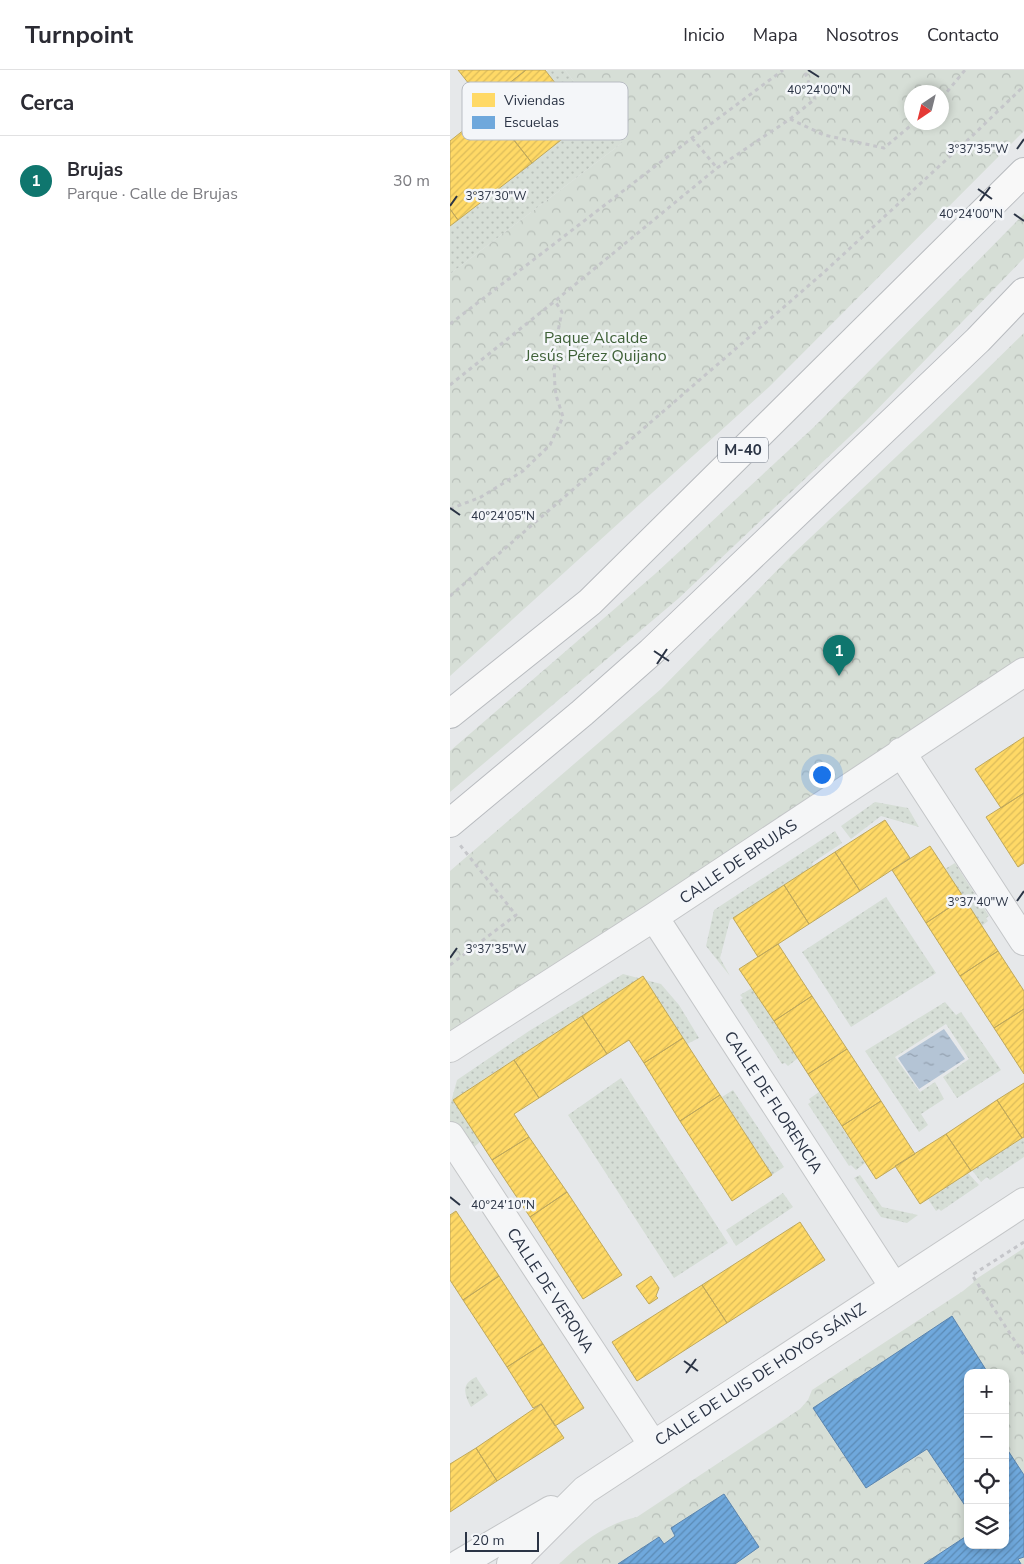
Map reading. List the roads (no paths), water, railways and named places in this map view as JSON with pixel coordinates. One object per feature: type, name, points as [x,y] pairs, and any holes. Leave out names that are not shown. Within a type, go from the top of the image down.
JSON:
[{"type":"highway","name":"M-40","points":[[450,714],[590,602],[1024,172]]},
{"type":"highway","points":[[453,832],[651,652],[978,340],[1024,292]]},
{"type":"street","name":"CALLE DE BRUJAS","points":[[450,1048],[654,917],[1024,672]]},
{"type":"street","points":[[902,752],[1024,941]]},
{"type":"street","name":"CALLE DE FLORENCIA","points":[[654,917],[894,1286]]},
{"type":"street","name":"CALLE DE VERONA","points":[[450,1136],[653,1445]]},
{"type":"street","name":"CALLE DE LUIS DE HOYOS SÁINZ","points":[[511,1564],[585,1490],[1024,1202]]},
{"type":"street","points":[[459,1564],[585,1490]]},
{"type":"street","points":[[486,1564],[505,1537]]},
{"type":"water","points":[[944,1029],[965,1059],[919,1089],[898,1058]]},
{"type":"place","name":"Brujas","points":[[839,676]]},
{"type":"park label","name":"Paque Alcalde Jesús Pérez Quijano","points":[[596,346]]}]
